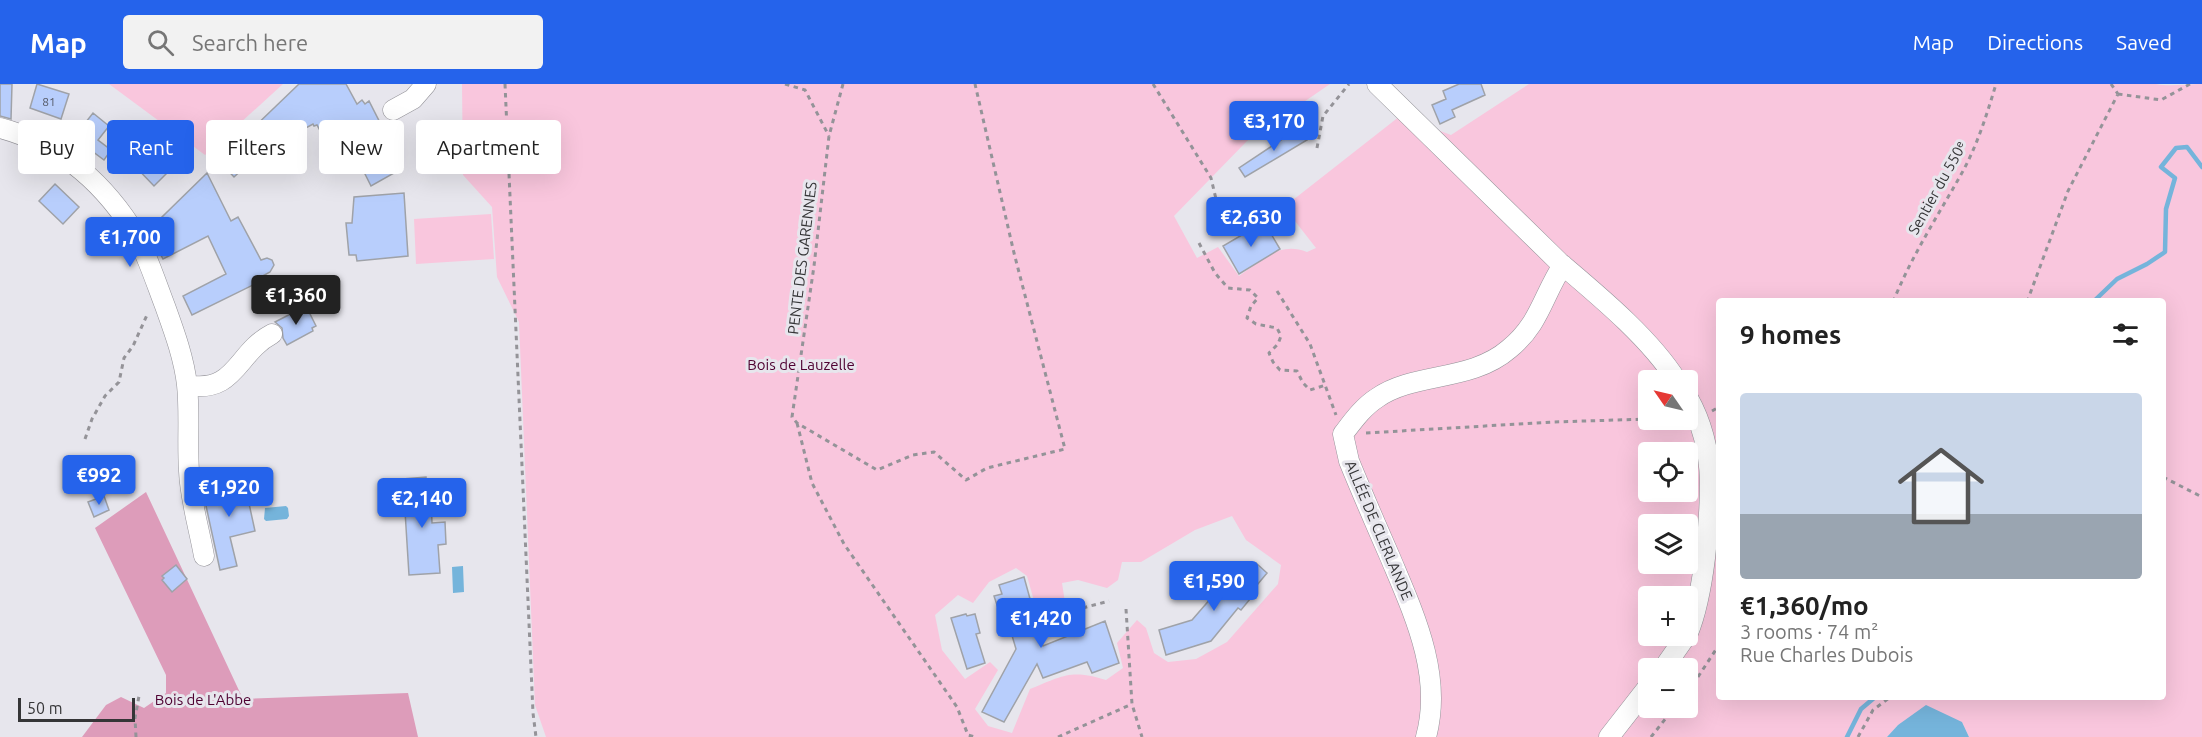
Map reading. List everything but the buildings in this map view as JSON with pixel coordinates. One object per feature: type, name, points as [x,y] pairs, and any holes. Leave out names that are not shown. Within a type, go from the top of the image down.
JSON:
[{"type":"street","points":[[393,110],[413,99],[426,84]]},
{"type":"street","points":[[1377,84],[1563,265],[1589,286],[1649,346],[1668,370]]},
{"type":"street","points":[[0,128],[31,138],[66,158],[95,184],[127,221],[139,242],[176,336],[187,385],[189,473],[204,556]]},
{"type":"street","points":[[1343,434],[1364,408],[1391,390],[1472,369],[1508,351],[1531,326],[1563,265]]},
{"type":"street","points":[[187,385],[201,387],[226,380],[258,341],[272,334]]},
{"type":"street","points":[[1698,423],[1710,463],[1710,480],[1698,599]]},
{"type":"street","name":"ALLÉE DE CLERLANDE","points":[[1343,434],[1348,461],[1419,625],[1432,690],[1430,724],[1426,737]]},
{"type":"street","points":[[1609,737],[1638,700]]},
{"type":"path","points":[[505,84],[536,737]]},
{"type":"path","points":[[785,84],[805,90],[829,136]]},
{"type":"path","name":"PENTE DES GARENNES","points":[[843,84],[829,136],[814,266],[792,417],[797,423],[812,483],[844,544],[957,707],[968,736]]},
{"type":"path","points":[[797,423],[877,470],[913,455],[934,452],[966,480],[987,468],[1065,449],[1014,253],[975,84]]},
{"type":"path","points":[[1153,84],[1211,178],[1221,220]]},
{"type":"path","points":[[1317,148],[1323,116],[1348,84]]},
{"type":"path","name":"Sentier du 550ᵉ","points":[[1895,298],[1909,264],[1964,169],[1975,145],[1996,84]]},
{"type":"path","points":[[2111,84],[2118,94],[2161,100],[2190,84]]},
{"type":"path","points":[[2028,298],[2068,191],[2118,94]]},
{"type":"path","points":[[1199,243],[1215,273],[1228,288],[1250,290],[1258,298],[1251,306],[1247,318],[1257,324],[1277,328],[1281,336],[1278,344],[1269,353],[1280,370],[1297,371],[1303,383],[1310,390],[1326,385]]},
{"type":"path","points":[[1277,291],[1310,344],[1336,414]]},
{"type":"path","points":[[85,440],[92,418],[105,396],[119,382],[124,358],[133,346],[147,315]]},
{"type":"path","points":[[1343,434],[1638,419]]},
{"type":"path","points":[[2166,479],[2202,497]]},
{"type":"path","points":[[1039,634],[1056,627],[1064,613],[1109,601]]},
{"type":"path","points":[[1126,609],[1132,704],[1142,737]]},
{"type":"path","points":[[1698,677],[1716,650]]},
{"type":"path","points":[[136,737],[135,718],[139,696]]},
{"type":"path","points":[[1859,735],[1873,710],[1886,700]]},
{"type":"path","points":[[1058,737],[1132,704]]},
{"type":"path","points":[[1651,737],[1666,718]]},
{"type":"path","points":[[968,736],[975,737]]},
{"type":"green space","points":[[109,84],[283,84],[243,120],[206,120],[205,155],[194,147],[194,120],[158,120]]},
{"type":"green space","name":"Bois de Lauzelle","points":[[462,84],[1330,84],[1247,141],[1174,216],[1197,258],[1218,247],[1239,276],[1279,251],[1297,249],[1307,252],[1316,248],[1284,207],[1400,116],[1451,135],[1529,84],[2202,84],[2202,737],[1969,737],[1962,722],[1898,725],[1887,737],[546,737],[535,705],[519,322],[497,277],[492,207],[463,174],[561,174],[561,120],[462,120]],"holes":[[[1232,516],[1246,540],[1281,565],[1278,584],[1227,642],[1196,659],[1168,662],[1154,653],[1146,628],[1137,620],[1117,643],[1123,668],[1106,680],[1075,675],[1030,689],[1012,733],[988,726],[975,709],[998,670],[990,662],[965,679],[942,650],[935,615],[958,595],[973,603],[989,582],[1016,568],[1027,576],[1042,629],[1068,622],[1062,583],[1078,580],[1107,588],[1118,580],[1122,562],[1141,562],[1195,530]]]},
{"type":"green space","points":[[491,214],[494,259],[416,264],[414,219]]},
{"type":"green space","name":"Bois de L'Abbe","points":[[146,492],[243,699],[408,693],[418,737],[82,737],[106,705],[121,697],[144,708],[166,693],[166,675],[95,528]]},
{"type":"water","points":[[286,506],[289,516],[287,519],[266,521],[264,519],[265,508]]},
{"type":"water","points":[[463,566],[464,592],[453,593],[452,567]]},
{"type":"water","points":[[1926,705],[1962,722],[1969,737],[1887,737],[1898,725]]},
{"type":"waterway","points":[[2097,298],[2117,279],[2165,252],[2166,209],[2175,178],[2161,167],[2176,148],[2187,147],[2202,167]]},
{"type":"waterway","points":[[1847,737],[1861,709],[1872,700]]}]
